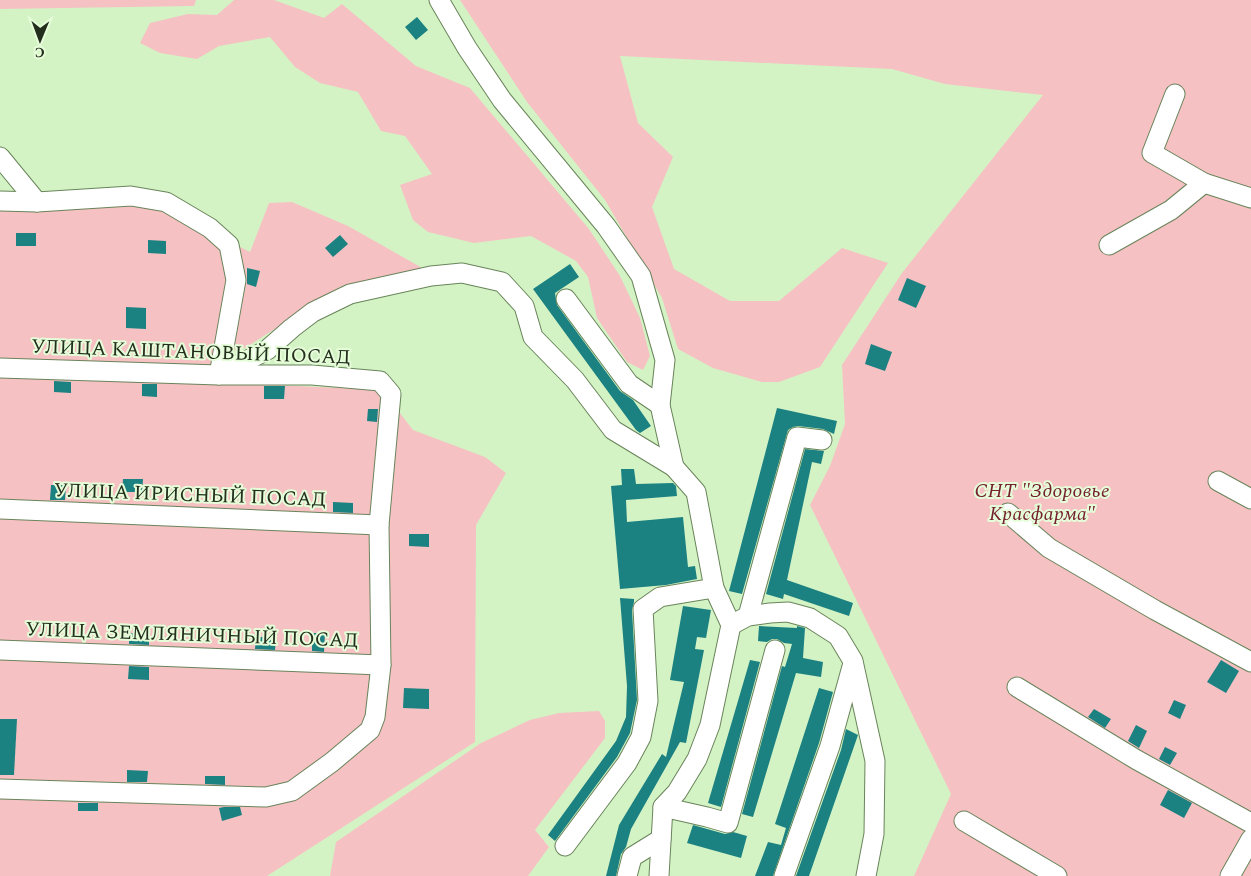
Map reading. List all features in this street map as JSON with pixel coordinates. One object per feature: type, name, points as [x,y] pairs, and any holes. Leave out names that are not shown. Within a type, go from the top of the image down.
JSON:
[{"type":"street","points":[[440,0],[467,48],[502,100],[606,226],[641,276],[665,360],[660,405],[674,467]]},
{"type":"street","points":[[1175,94],[1152,153],[1204,183],[1251,198]]},
{"type":"street","points":[[0,157],[38,202]]},
{"type":"street","points":[[1109,245],[1171,210],[1204,183]]},
{"type":"street","points":[[0,201],[38,202],[131,196],[166,202],[210,228],[229,245],[236,280],[218,375]]},
{"type":"street","points":[[218,375],[267,350],[313,312],[350,294],[430,276],[462,274],[502,282],[524,306],[533,338],[576,380],[613,430],[674,467],[696,492],[714,588],[731,625],[710,725],[697,759],[677,792],[664,808],[659,876]]},
{"type":"street","points":[[566,299],[629,384],[660,405]]},
{"type":"street","name":"УЛИЦА КАШТАНОВЫЙ ПОСАД","points":[[0,368],[218,375],[312,374],[380,382],[391,394],[379,525]]},
{"type":"street","points":[[748,616],[797,436],[822,440]]},
{"type":"street","points":[[1218,481],[1251,499]]},
{"type":"street","name":"УЛИЦА ИРИСНЫЙ ПОСАД","points":[[0,509],[149,517],[379,525]]},
{"type":"street","points":[[1008,513],[1048,548],[1155,610],[1251,662]]},
{"type":"street","points":[[0,789],[266,797],[292,791],[332,762],[370,730],[375,716],[381,664],[379,525]]},
{"type":"street","points":[[565,846],[627,763],[641,737],[648,701],[643,609],[660,597],[714,588]]},
{"type":"street","points":[[731,625],[748,616],[788,612],[810,618],[838,636],[853,661],[875,761],[874,834],[866,876]]},
{"type":"street","name":"УЛИЦА ЗЕМЛЯНИЧНЫЙ ПОСАД","points":[[0,650],[381,664]]},
{"type":"street","points":[[664,808],[707,816],[728,823],[776,650]]},
{"type":"street","points":[[784,876],[830,746],[853,661]]},
{"type":"street","points":[[1017,687],[1137,760],[1251,822]]},
{"type":"street","points":[[964,822],[1057,876]]},
{"type":"street","points":[[627,876],[632,857],[661,838]]},
{"type":"street","points":[[1230,876],[1251,839]]},
{"type":"green space","points":[[0,0],[196,0],[194,6],[0,9]]},
{"type":"green space","points":[[234,0],[274,0],[324,18],[342,4],[416,66],[470,88],[589,229],[620,276],[640,318],[650,356],[643,370],[627,362],[597,318],[588,277],[576,261],[531,236],[474,243],[428,232],[413,220],[400,185],[432,174],[405,136],[381,131],[358,92],[320,83],[295,67],[270,37],[219,46],[197,59],[160,53],[140,43],[150,23],[188,14],[217,15]]},
{"type":"green space","name":"СНТ \"Здоровье Красфарма\"","points":[[460,0],[1251,0],[1251,876],[914,876],[951,794],[810,505],[830,466],[845,424],[842,365],[902,273],[1043,95],[945,84],[892,69],[620,56],[638,123],[673,157],[652,207],[674,269],[730,301],[779,301],[842,248],[888,263],[820,367],[779,382],[762,382],[713,368],[678,349],[662,298],[605,200],[527,102]]},
{"type":"green space","points":[[292,202],[348,226],[424,269],[340,287],[245,348],[232,351],[230,383],[382,390],[413,430],[485,457],[506,473],[476,525],[475,742],[267,876],[0,876],[0,208],[133,204],[171,212],[250,252],[269,203]]},
{"type":"green space","points":[[599,711],[605,721],[605,738],[535,830],[549,847],[528,876],[330,876],[336,842],[481,743],[530,720],[559,713]]},
{"type":"building","points":[[417,17],[428,30],[416,40],[405,27]]},
{"type":"building","points":[[16,233],[36,233],[36,246],[16,246]]},
{"type":"building","points":[[340,235],[348,244],[333,257],[325,248]]},
{"type":"building","points":[[148,240],[166,241],[166,254],[148,253]]},
{"type":"building","points":[[570,264],[579,277],[555,293],[557,305],[620,391],[633,400],[651,426],[640,433],[533,289]]},
{"type":"building","points":[[247,268],[260,271],[256,287],[247,284]]},
{"type":"building","points":[[907,278],[926,286],[916,308],[898,300]]},
{"type":"building","points":[[126,307],[146,308],[146,329],[126,328]]},
{"type":"building","points":[[871,344],[892,352],[885,371],[865,364]]},
{"type":"building","points":[[54,381],[71,382],[71,393],[54,392]]},
{"type":"building","points":[[142,384],[157,384],[157,397],[142,396]]},
{"type":"building","points":[[264,386],[285,386],[284,399],[264,399]]},
{"type":"building","points":[[777,408],[837,421],[834,434],[823,429],[798,426],[788,430],[742,594],[729,591]]},
{"type":"building","points":[[368,409],[378,409],[377,422],[367,421]]},
{"type":"building","points":[[805,449],[824,451],[821,464],[812,462],[787,580],[853,603],[849,616],[784,594],[783,599],[766,594]]},
{"type":"building","points":[[621,469],[634,469],[636,484],[673,483],[676,486],[677,496],[626,500],[627,522],[683,517],[688,567],[695,566],[697,579],[666,585],[620,589],[611,486],[622,485]]},
{"type":"building","points":[[123,479],[143,479],[142,492],[122,492]]},
{"type":"building","points":[[51,485],[66,485],[65,500],[50,500]]},
{"type":"building","points":[[333,502],[353,503],[353,513],[333,512]]},
{"type":"building","points":[[409,534],[429,534],[429,547],[409,546]]},
{"type":"building","points":[[620,598],[634,599],[632,610],[637,700],[630,733],[617,757],[555,841],[548,835],[616,741],[626,717],[627,686]]},
{"type":"building","points":[[683,606],[711,610],[706,638],[697,637],[695,649],[704,650],[686,743],[680,742],[631,829],[626,847],[621,854],[616,876],[606,876],[619,825],[662,754],[666,757],[684,682],[670,680]]},
{"type":"building","points":[[759,626],[797,628],[797,626],[805,628],[803,658],[823,662],[821,677],[796,673],[753,817],[742,814],[782,666],[785,667],[792,644],[784,643],[777,639],[767,642],[758,641]]},
{"type":"building","points":[[129,633],[149,634],[149,645],[129,644]]},
{"type":"building","points":[[312,633],[325,633],[324,652],[312,651]]},
{"type":"building","points":[[256,637],[276,637],[275,650],[255,649]]},
{"type":"building","points":[[750,660],[760,662],[721,807],[708,803]]},
{"type":"building","points":[[1221,660],[1239,671],[1226,693],[1207,682]]},
{"type":"building","points":[[129,666],[149,667],[149,680],[128,679]]},
{"type":"building","points":[[404,688],[429,689],[429,709],[403,708]]},
{"type":"building","points":[[819,688],[833,692],[819,743],[773,876],[755,876],[768,842],[781,845],[786,828],[775,824]]},
{"type":"building","points":[[1174,700],[1186,705],[1180,719],[1168,713]]},
{"type":"building","points":[[1094,709],[1111,719],[1105,728],[1088,717]]},
{"type":"building","points":[[0,719],[17,719],[14,775],[0,775]]},
{"type":"building","points":[[1136,725],[1147,731],[1139,748],[1128,741]]},
{"type":"building","points":[[846,729],[858,735],[809,876],[796,876],[841,750]]},
{"type":"building","points":[[1165,747],[1177,753],[1170,765],[1159,759]]},
{"type":"building","points":[[127,770],[148,771],[147,782],[127,782]]},
{"type":"building","points":[[205,776],[225,776],[225,785],[205,784]]},
{"type":"building","points":[[1168,790],[1192,803],[1184,818],[1160,805]]},
{"type":"building","points":[[78,803],[98,803],[98,811],[78,811]]},
{"type":"building","points":[[240,807],[242,815],[222,821],[219,808]]},
{"type":"building","points":[[693,825],[725,834],[733,832],[747,836],[741,858],[687,843]]}]
